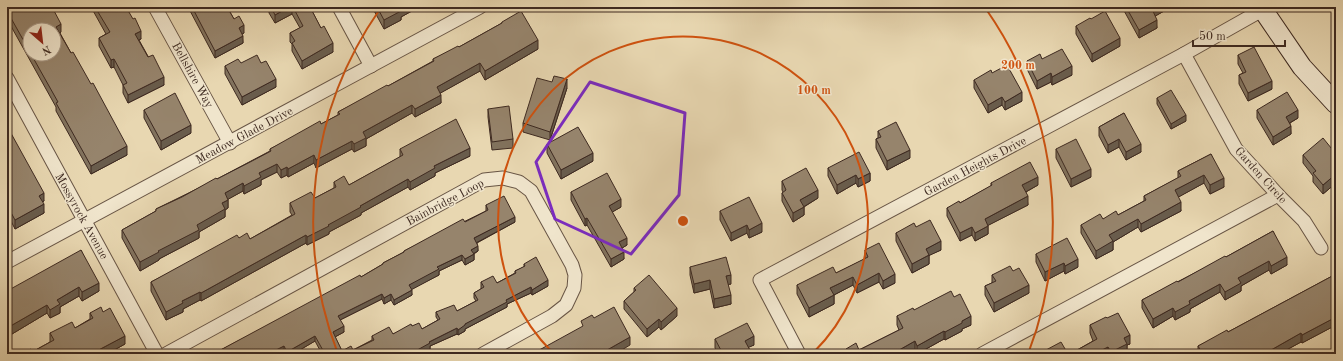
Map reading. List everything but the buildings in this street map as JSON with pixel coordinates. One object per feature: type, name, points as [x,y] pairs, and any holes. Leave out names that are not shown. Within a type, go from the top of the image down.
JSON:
[{"type":"street","name":"Bellshire Way","points":[[155,7],[230,143]]},
{"type":"street","points":[[339,7],[371,66]]},
{"type":"street","name":"Meadow Glade Drive","points":[[7,262],[480,7]]},
{"type":"street","points":[[1261,8],[1302,67],[1336,104]]},
{"type":"street","name":"Garden Heights Drive","points":[[799,354],[760,280],[1184,54],[1261,8]]},
{"type":"street","name":"Garden Circle","points":[[1184,54],[1236,148],[1278,196],[1304,221],[1321,248]]},
{"type":"street","name":"Mossyrock Avenue","points":[[7,78],[157,354]]},
{"type":"street","name":"Bainbridge Loop","points":[[166,354],[484,180],[503,178],[519,182],[530,191],[572,265],[574,288],[566,305],[552,316],[483,354]]},
{"type":"street","points":[[982,354],[1278,196]]},
{"type":"highlighted area","points":[[590,82],[685,113],[679,195],[631,254],[555,219],[536,162]]}]
